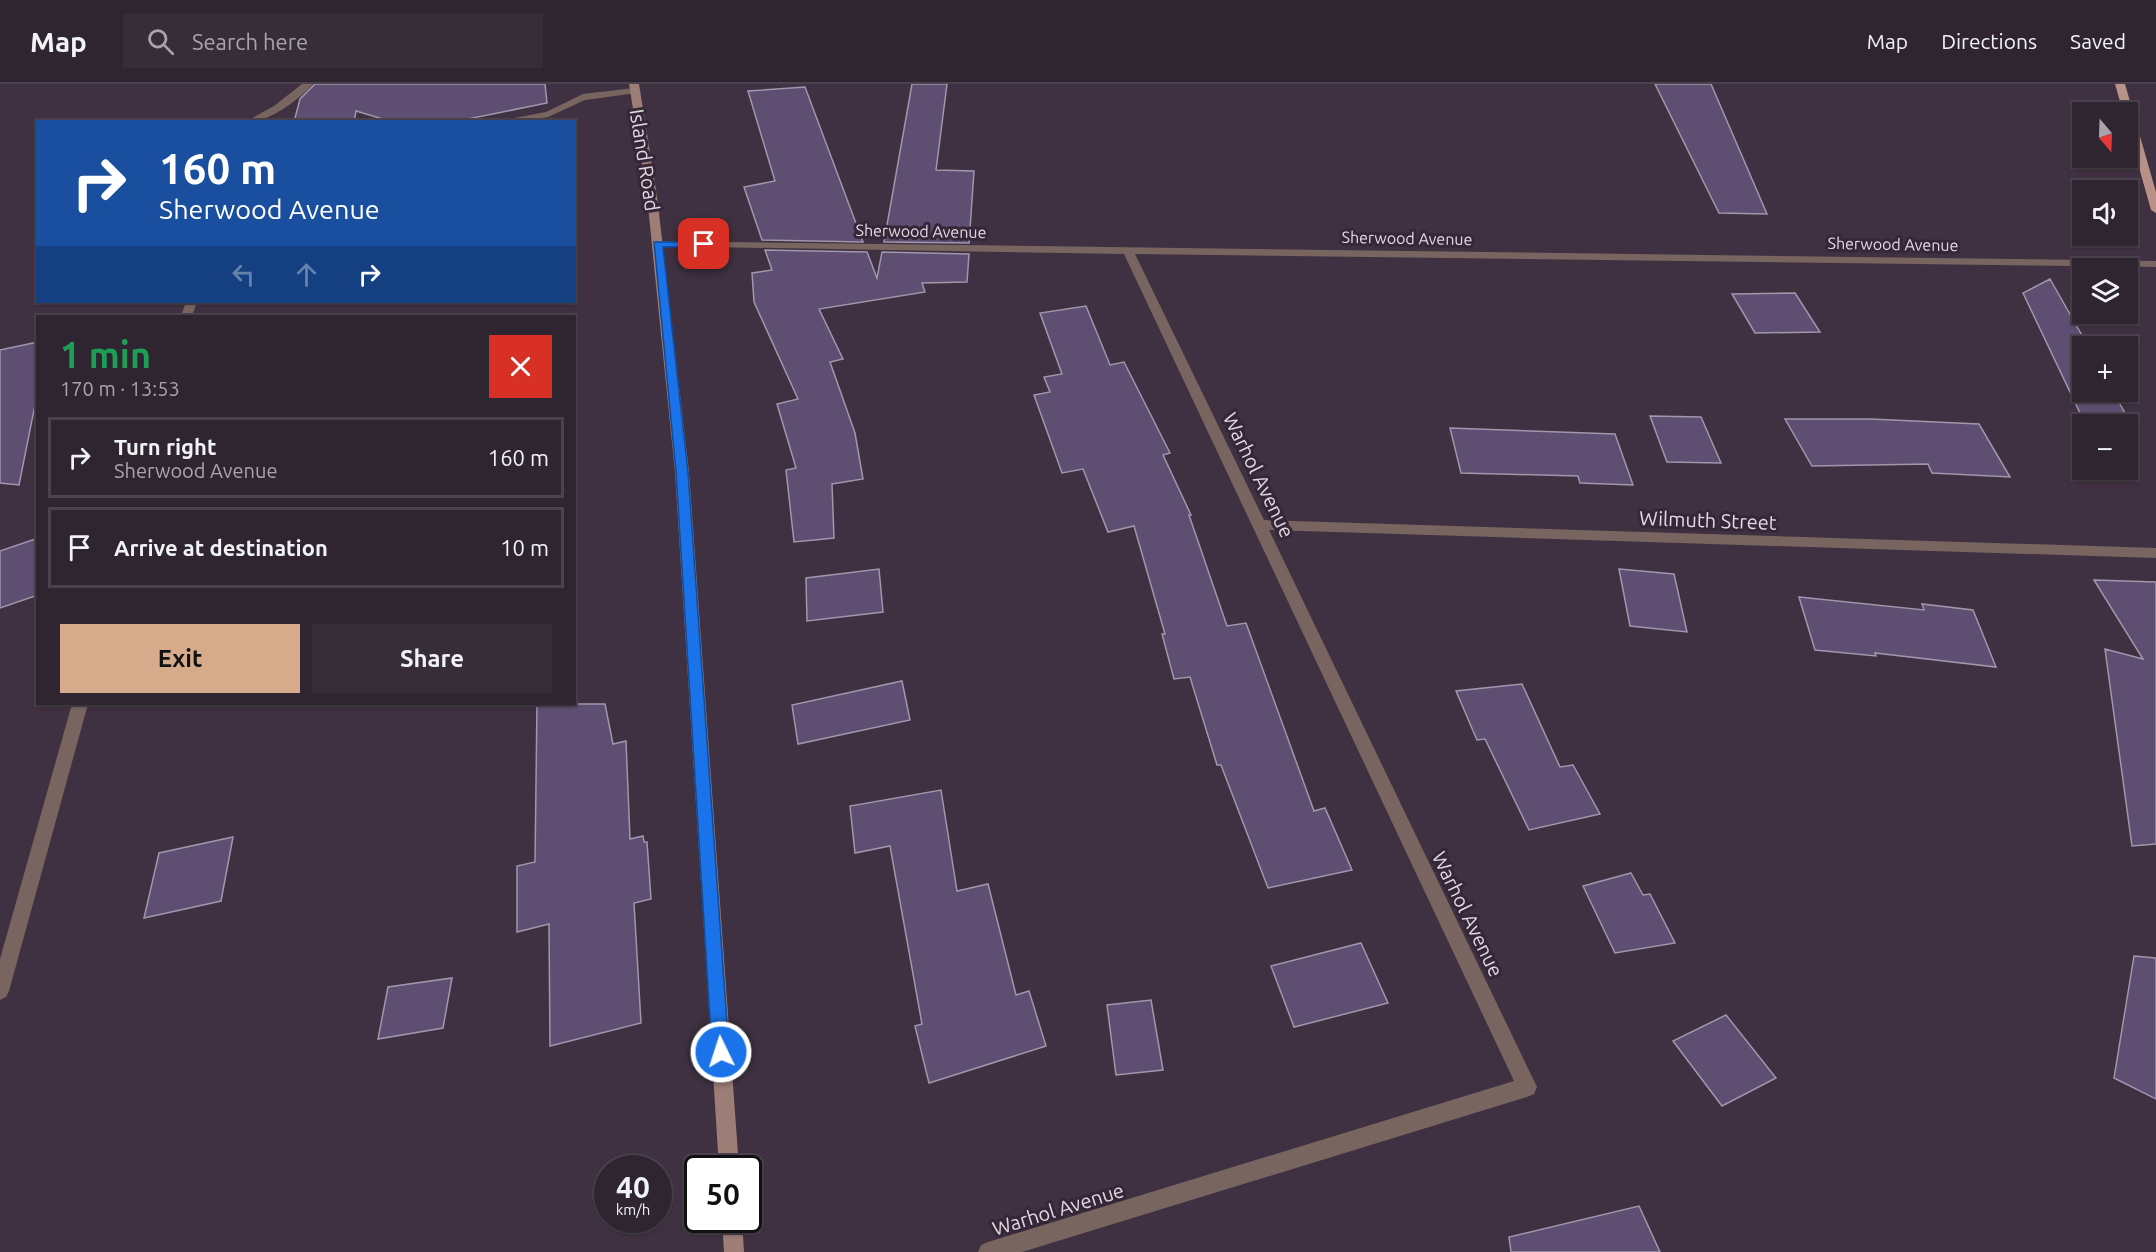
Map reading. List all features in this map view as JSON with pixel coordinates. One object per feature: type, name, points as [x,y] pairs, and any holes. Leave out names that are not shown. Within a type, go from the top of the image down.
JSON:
[{"type":"main road","points":[[2120,84],[2156,210]]},
{"type":"main road","name":"Island Road","points":[[634,87],[652,196],[682,472],[728,1155]]},
{"type":"main road","points":[[733,1233],[734,1252]]},
{"type":"street","points":[[253,120],[277,108],[308,84]]},
{"type":"street","points":[[579,84],[583,97]]},
{"type":"street","points":[[510,120],[548,114],[583,97],[634,87]]},
{"type":"street","name":"Sherwood Avenue","points":[[657,244],[2156,264]]},
{"type":"street","name":"Warhol Avenue","points":[[988,1252],[1527,1087],[1128,250]]},
{"type":"street","name":"Wilmuth Street","points":[[1259,525],[2156,553]]},
{"type":"street","points":[[0,991],[80,705]]},
{"type":"building","points":[[315,84],[545,84],[547,103],[463,120],[386,120],[356,111],[354,120],[295,120],[300,99]]},
{"type":"building","points":[[912,84],[947,84],[936,170],[974,171],[969,243],[884,242]]},
{"type":"building","points":[[1655,84],[1711,84],[1767,214],[1719,213]]},
{"type":"building","points":[[805,87],[863,242],[762,240],[744,187],[775,181],[748,91]]},
{"type":"building","points":[[765,250],[867,252],[877,278],[882,252],[969,254],[967,282],[922,283],[925,292],[819,309],[843,359],[830,362],[855,433],[863,479],[832,484],[834,538],[794,542],[786,470],[796,468],[777,404],[798,399],[754,302],[752,273],[772,270]]},
{"type":"building","points":[[2050,279],[2072,318],[2072,324],[2076,324],[2082,336],[2072,336],[2072,396],[2023,293]]},
{"type":"building","points":[[1795,293],[1820,332],[1755,333],[1732,294]]},
{"type":"building","points":[[1086,306],[1110,365],[1124,362],[1170,453],[1163,455],[1191,515],[1189,515],[1227,626],[1246,623],[1314,811],[1325,808],[1352,870],[1268,888],[1221,765],[1217,765],[1190,677],[1174,679],[1162,634],[1165,634],[1134,526],[1108,532],[1083,469],[1062,473],[1034,395],[1050,392],[1044,377],[1062,374],[1040,313]]},
{"type":"building","points":[[36,342],[36,400],[19,485],[0,483],[0,350]]},
{"type":"building","points":[[2075,402],[2119,402],[2126,414],[2081,414]]},
{"type":"building","points":[[1650,416],[1701,417],[1721,463],[1667,462]]},
{"type":"building","points":[[1785,419],[1871,419],[1979,424],[2010,477],[1932,473],[1928,464],[1812,466]]},
{"type":"building","points":[[1450,428],[1615,434],[1633,485],[1580,483],[1578,476],[1461,473]]},
{"type":"building","points":[[36,539],[36,596],[0,608],[0,551]]},
{"type":"building","points":[[879,569],[883,612],[807,621],[806,578]]},
{"type":"building","points":[[1619,569],[1674,574],[1687,632],[1630,626]]},
{"type":"building","points":[[2094,580],[2156,582],[2156,844],[2132,846],[2105,649],[2143,659]]},
{"type":"building","points":[[1799,597],[1924,610],[1922,604],[1973,610],[1996,667],[1875,653],[1876,656],[1815,650]]},
{"type":"building","points":[[902,681],[910,720],[798,744],[792,705]]},
{"type":"building","points":[[1522,684],[1560,767],[1573,765],[1600,814],[1529,830],[1485,739],[1477,740],[1456,691]]},
{"type":"building","points":[[605,704],[613,744],[626,741],[630,839],[643,836],[644,842],[647,842],[651,899],[634,903],[641,1023],[550,1046],[549,924],[517,932],[517,866],[535,862],[537,705]]},
{"type":"building","points":[[941,790],[957,891],[988,884],[1016,995],[1029,991],[1046,1046],[929,1083],[915,1026],[922,1024],[890,846],[855,853],[850,806]]},
{"type":"building","points":[[233,837],[221,901],[144,918],[159,853]]},
{"type":"building","points":[[1631,873],[1643,895],[1650,894],[1675,943],[1615,953],[1583,886]]},
{"type":"building","points":[[1361,943],[1388,1003],[1294,1027],[1271,966]]},
{"type":"building","points":[[2134,956],[2156,958],[2156,1099],[2114,1078]]},
{"type":"building","points":[[452,978],[443,1028],[378,1039],[388,987]]},
{"type":"building","points":[[1151,1000],[1163,1070],[1116,1075],[1107,1005]]},
{"type":"building","points":[[1726,1015],[1776,1078],[1722,1106],[1673,1041]]},
{"type":"building","points":[[1639,1206],[1660,1252],[1511,1252],[1509,1237]]},
{"type":"route","points":[[704,244],[657,244],[682,472],[721,1052]]}]
